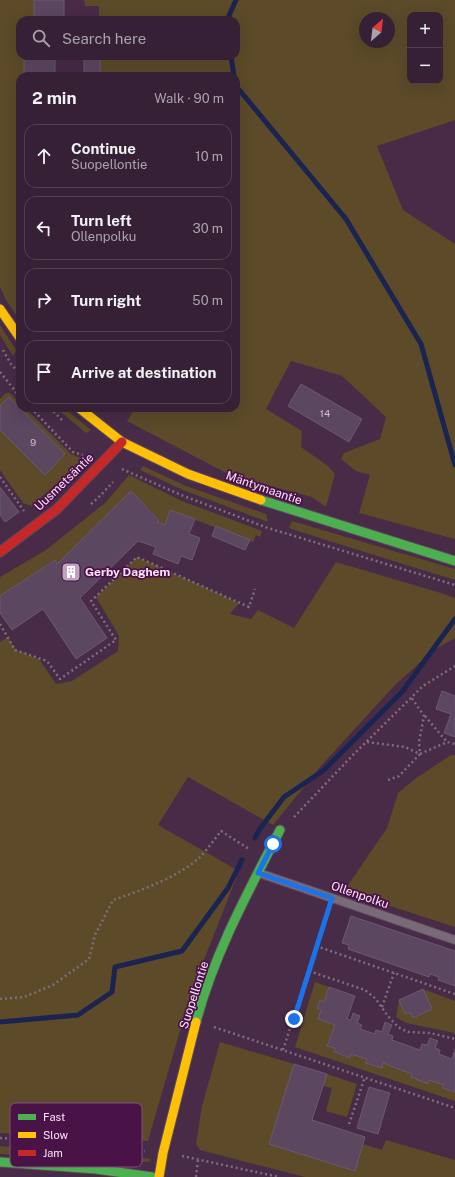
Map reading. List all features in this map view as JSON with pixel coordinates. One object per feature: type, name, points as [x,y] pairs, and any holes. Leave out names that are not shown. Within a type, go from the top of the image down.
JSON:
[{"type":"street","points":[[0,309],[16,332]]},
{"type":"street","name":"Mäntymaantie","points":[[84,412],[122,442],[188,474],[268,503],[455,561]]},
{"type":"street","name":"Uusmetsäntie","points":[[0,552],[57,509],[122,442]]},
{"type":"street","name":"Suopellontie","points":[[159,1177],[163,1153],[203,997],[239,908],[280,830]]},
{"type":"street","points":[[0,1162],[10,1163]]},
{"type":"street","points":[[69,1167],[96,1169],[152,1177]]},
{"type":"lane","name":"Ollenpolku","points":[[258,873],[455,940]]},
{"type":"path","points":[[0,345],[16,370]]},
{"type":"path","points":[[0,372],[16,392]]},
{"type":"path","points":[[35,412],[73,452],[89,457]]},
{"type":"path","points":[[0,477],[35,525]]},
{"type":"path","points":[[0,624],[16,650],[47,662],[60,679],[116,640],[91,601],[137,557],[248,607],[255,590]]},
{"type":"path","points":[[280,830],[411,697],[423,686],[455,666]]},
{"type":"path","points":[[411,697],[424,716],[447,742],[455,744]]},
{"type":"path","points":[[420,754],[419,742],[424,716]]},
{"type":"path","points":[[366,742],[405,747],[420,754]]},
{"type":"path","points":[[388,780],[399,776],[420,754],[447,742]]},
{"type":"path","points":[[0,999],[24,997],[53,985],[89,959],[95,935],[113,900],[140,891],[175,874],[199,858],[221,831],[266,858]]},
{"type":"path","points":[[283,1050],[332,898]]},
{"type":"path","points":[[316,946],[455,994]]},
{"type":"path","points":[[309,971],[366,990],[376,999],[387,1015],[398,1027],[408,1032],[430,1033],[455,1039]]},
{"type":"path","points":[[382,1007],[394,973]]},
{"type":"path","points":[[197,1021],[455,1108]]},
{"type":"path","points":[[349,1124],[365,1078]]},
{"type":"path","points":[[0,1138],[10,1139]]},
{"type":"path","points":[[142,1151],[163,1153],[279,1177]]},
{"type":"path","points":[[196,1177],[198,1160]]},
{"type":"shaded area","points":[[0,0],[34,0],[34,16],[16,16],[16,60],[24,60],[24,72],[16,72],[16,315],[6,300],[0,287]]},
{"type":"shaded area","points":[[84,0],[455,0],[455,120],[377,146],[403,210],[455,244],[455,539],[359,513],[370,475],[356,471],[341,459],[344,453],[380,439],[386,417],[342,376],[291,361],[266,409],[302,431],[301,447],[328,466],[335,474],[326,507],[312,497],[230,475],[127,421],[133,412],[240,412],[240,72],[100,72],[100,60],[240,60],[240,16],[99,16],[99,6],[85,6]]},
{"type":"shaded area","points":[[0,325],[16,350],[13,356],[0,335]]},
{"type":"shaded area","points":[[6,393],[10,393],[16,399],[16,412],[29,412],[71,454],[83,459],[32,506],[23,503],[0,470],[0,399]]},
{"type":"shaded area","points":[[61,412],[69,412],[91,430],[86,433]]},
{"type":"shaded area","points":[[143,466],[186,486],[266,514],[268,522],[183,490],[140,470]]},
{"type":"shaded area","points":[[129,475],[182,501],[262,531],[260,537],[256,535],[253,542],[170,510],[165,525],[157,522],[159,519],[131,491],[57,564],[54,560],[0,596],[0,577],[46,550],[105,503]]},
{"type":"shaded area","points":[[292,521],[455,569],[455,580],[289,528]]},
{"type":"shaded area","points":[[137,557],[239,603],[230,614],[251,619],[258,610],[294,628],[336,562],[455,598],[455,638],[434,650],[395,685],[321,766],[273,825],[188,777],[158,825],[239,871],[191,993],[148,1141],[142,1141],[142,1103],[10,1103],[10,1134],[0,1133],[0,642],[8,637],[16,650],[39,659],[56,684],[72,681],[118,651],[119,636],[96,597]]},
{"type":"shaded area","points":[[451,755],[455,755],[455,927],[344,891],[387,828],[398,793],[415,779]]},
{"type":"shaded area","points":[[315,982],[329,987],[324,1002],[320,1001],[317,1008],[321,1010],[318,1019],[335,1025],[327,1045],[335,1048],[334,1053],[349,1058],[351,1054],[367,1059],[366,1063],[381,1068],[383,1063],[412,1074],[411,1077],[428,1083],[429,1080],[444,1085],[443,1088],[455,1092],[455,1101],[295,1047]]},
{"type":"shaded area","points":[[423,989],[455,1001],[455,1033],[406,1023],[396,1017],[399,1000],[405,1014],[410,1012],[413,1018],[432,1009]]},
{"type":"shaded area","points":[[220,1042],[294,1064],[269,1143],[355,1170],[363,1144],[382,1150],[386,1140],[455,1160],[455,1177],[305,1177],[200,1150],[196,1144],[202,1106]]},
{"type":"shaded area","points":[[327,1074],[357,1084],[347,1117],[326,1111],[332,1088],[323,1086]]},
{"type":"shaded area","points":[[0,1146],[10,1147],[10,1155],[0,1154]]},
{"type":"shaded area","points":[[142,1158],[151,1159],[149,1162],[142,1162]]},
{"type":"building","points":[[34,0],[64,0],[64,16],[34,16]]},
{"type":"building","points":[[24,60],[55,60],[55,72],[24,72]]},
{"type":"building","points":[[84,60],[100,60],[100,72],[84,72]]},
{"type":"building","points":[[301,384],[362,419],[349,442],[288,406]]},
{"type":"building","points":[[9,397],[16,404],[16,412],[24,412],[65,454],[45,475],[0,430],[0,406]]},
{"type":"building","points":[[0,487],[19,512],[5,522],[0,515]]},
{"type":"building","name":"Gerby Daghem","points":[[131,491],[159,520],[157,522],[165,525],[170,510],[195,519],[189,534],[200,538],[192,560],[181,556],[178,564],[153,554],[156,547],[138,541],[80,598],[107,638],[76,659],[43,609],[12,630],[0,613],[0,596],[55,560],[57,564]]},
{"type":"building","points":[[216,526],[250,540],[245,550],[212,536]]},
{"type":"building","points":[[442,691],[455,696],[455,737],[444,733],[451,714],[436,709]]},
{"type":"building","points":[[351,916],[455,951],[455,986],[438,980],[439,977],[430,974],[429,977],[348,949],[349,945],[342,943]]},
{"type":"building","points":[[329,987],[355,996],[347,1019],[351,1020],[353,1013],[360,1016],[357,1023],[362,1025],[360,1029],[375,1034],[376,1030],[382,1032],[385,1022],[392,1025],[388,1034],[393,1036],[392,1040],[420,1050],[422,1044],[427,1045],[430,1038],[438,1041],[435,1048],[440,1050],[439,1054],[452,1059],[455,1049],[455,1092],[443,1088],[444,1085],[429,1080],[428,1084],[411,1077],[412,1074],[383,1063],[382,1068],[366,1063],[367,1059],[351,1054],[350,1058],[334,1052],[335,1048],[327,1046],[335,1025],[318,1019],[321,1010],[317,1008],[320,1000],[324,1002]]},
{"type":"building","points":[[423,989],[432,1009],[413,1018],[410,1012],[405,1014],[399,1000]]},
{"type":"building","points":[[294,1064],[327,1074],[312,1120],[365,1137],[355,1171],[269,1144]]},
{"type":"building","points":[[369,1087],[390,1093],[378,1134],[357,1128]]},
{"type":"waterway","points":[[229,16],[236,0]]},
{"type":"waterway","points":[[232,60],[233,72]]},
{"type":"waterway","points":[[240,91],[346,219],[421,344],[455,465]]},
{"type":"waterway","points":[[255,838],[259,830],[284,797],[324,770],[402,692],[455,619]]},
{"type":"waterway","points":[[0,1022],[78,1015],[112,992],[115,967],[182,951],[228,888],[242,860]]},
{"type":"traffic: fast","points":[[261,500],[455,561]]},
{"type":"traffic: fast","points":[[196,1022],[203,997],[222,948],[244,900],[280,830]]},
{"type":"traffic: fast","points":[[0,1162],[10,1163]]},
{"type":"traffic: fast","points":[[69,1167],[96,1169],[152,1177]]},
{"type":"traffic: slow","points":[[0,309],[16,332]]},
{"type":"traffic: slow","points":[[84,412],[122,442],[188,474],[261,500]]},
{"type":"traffic: slow","points":[[159,1177],[163,1153],[196,1022]]},
{"type":"traffic: jam","points":[[0,552],[57,509],[122,442]]},
{"type":"place","name":"Gerby Daghem","points":[[71,572]]},
{"type":"route","points":[[273,844],[258,873],[332,898],[294,1019]]}]
